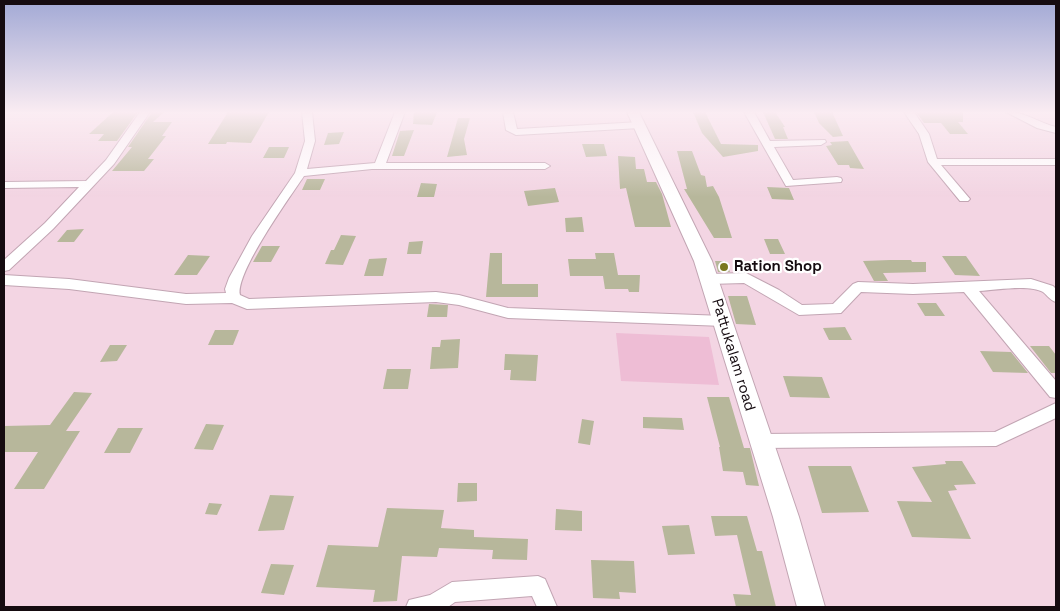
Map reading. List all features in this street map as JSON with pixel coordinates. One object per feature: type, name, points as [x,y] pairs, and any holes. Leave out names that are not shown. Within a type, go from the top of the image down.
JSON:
[{"type":"main road","name":"Pattukalam road","points":[[647,141],[691,234],[724,321],[760,441],[786,517],[811,607]]},
{"type":"street","points":[[4,267],[49,226],[110,162],[125,141]]},
{"type":"street","points":[[234,298],[232,289],[236,278],[254,244],[300,173],[310,141]]},
{"type":"street","points":[[379,166],[389,141]]},
{"type":"street","points":[[766,141],[790,184],[837,180]]},
{"type":"street","points":[[926,141],[933,162],[964,200]]},
{"type":"street","points":[[768,144],[821,142]]},
{"type":"street","points":[[933,162],[1056,162]]},
{"type":"street","points":[[300,173],[379,166],[545,166]]},
{"type":"street","points":[[4,185],[89,184]]},
{"type":"street","points":[[709,279],[746,278],[774,293],[799,310],[836,309],[858,287],[913,289],[1031,284],[1048,289],[1056,297]]},
{"type":"street","points":[[4,280],[69,284],[186,299],[234,298],[247,304],[436,298],[459,300],[508,313],[724,321]]},
{"type":"street","points":[[968,287],[1056,392]]},
{"type":"street","points":[[760,441],[996,439],[1056,410]]},
{"type":"street","points":[[416,607],[434,605],[452,592],[538,586],[547,607]]},
{"type":"shaded area","points":[[616,333],[709,337],[719,385],[621,381]]},
{"type":"building","points":[[132,141],[162,141],[148,159],[154,159],[144,171],[112,171],[132,147],[128,147]]},
{"type":"building","points":[[210,141],[252,141],[251,143],[227,142],[226,144],[208,144]]},
{"type":"building","points":[[325,141],[340,141],[339,144],[324,145]]},
{"type":"building","points":[[397,141],[410,141],[404,156],[392,156]]},
{"type":"building","points":[[452,141],[464,141],[467,155],[447,157]]},
{"type":"building","points":[[709,141],[719,141],[721,144],[758,145],[758,151],[723,157]]},
{"type":"building","points":[[848,141],[864,169],[850,168],[849,165],[838,165],[826,146],[832,145],[830,142]]},
{"type":"building","points":[[582,144],[604,144],[607,156],[586,157]]},
{"type":"building","points":[[269,147],[289,147],[284,158],[263,158]]},
{"type":"building","points":[[677,151],[692,151],[701,175],[705,176],[707,187],[713,186],[719,197],[732,238],[714,238],[684,189],[687,189]]},
{"type":"building","points":[[618,156],[635,157],[636,169],[644,169],[647,182],[656,182],[662,194],[671,227],[635,227],[626,188],[620,189]]},
{"type":"building","points":[[307,179],[325,179],[320,190],[302,190]]},
{"type":"building","points":[[421,183],[437,184],[434,197],[417,197]]},
{"type":"building","points":[[767,187],[789,188],[794,200],[772,199]]},
{"type":"building","points":[[555,188],[559,202],[528,206],[524,191]]},
{"type":"building","points":[[582,217],[584,232],[566,232],[565,218]]},
{"type":"building","points":[[84,229],[74,242],[57,242],[67,230]]},
{"type":"building","points":[[341,235],[356,236],[343,265],[325,264],[331,250],[334,250]]},
{"type":"building","points":[[764,239],[778,239],[785,254],[770,254]]},
{"type":"building","points":[[423,241],[421,254],[407,254],[409,242]]},
{"type":"building","points":[[262,246],[280,246],[271,262],[253,262]]},
{"type":"building","points":[[490,253],[502,253],[502,284],[538,284],[538,297],[486,297]]},
{"type":"building","points":[[595,253],[614,253],[618,275],[640,275],[639,292],[629,292],[628,289],[605,289],[603,276],[570,276],[568,259],[596,259]]},
{"type":"building","points":[[188,255],[210,256],[197,275],[174,275]]},
{"type":"building","points":[[942,256],[966,256],[980,276],[955,275]]},
{"type":"building","points":[[387,258],[383,276],[364,276],[369,259]]},
{"type":"building","name":"Ration Shop","points":[[715,261],[726,261],[730,272],[718,272]]},
{"type":"building","points":[[863,261],[926,262],[926,272],[883,273],[888,281],[874,281]]},
{"type":"building","points":[[728,296],[747,296],[756,325],[736,324]]},
{"type":"building","points":[[917,303],[936,303],[945,316],[925,316]]},
{"type":"building","points":[[429,304],[448,305],[447,317],[427,317]]},
{"type":"building","points":[[845,327],[852,340],[829,340],[823,328]]},
{"type":"building","points":[[215,330],[239,330],[233,345],[208,345]]},
{"type":"building","points":[[460,339],[458,368],[430,369],[432,347],[440,347],[441,340]]},
{"type":"building","points":[[110,345],[127,345],[117,361],[100,362]]},
{"type":"building","points":[[1030,346],[1049,346],[1056,355],[1056,373],[1051,373]]},
{"type":"building","points":[[980,351],[1011,352],[1028,373],[993,372]]},
{"type":"building","points":[[505,354],[538,355],[536,381],[510,380],[511,370],[504,370]]},
{"type":"building","points":[[387,369],[411,369],[408,389],[383,389]]},
{"type":"building","points":[[783,376],[822,377],[830,398],[790,397]]},
{"type":"building","points":[[74,392],[92,393],[66,431],[80,431],[44,489],[14,489],[38,452],[4,452],[4,426],[50,425]]},
{"type":"building","points":[[707,397],[729,397],[744,448],[750,448],[759,486],[746,485],[743,472],[723,471],[720,447]]},
{"type":"building","points":[[643,417],[682,418],[684,430],[643,428]]},
{"type":"building","points":[[582,419],[594,421],[590,445],[578,443]]},
{"type":"building","points":[[206,424],[224,425],[213,450],[194,449]]},
{"type":"building","points":[[118,428],[143,428],[130,453],[104,453]]},
{"type":"building","points":[[945,461],[962,461],[976,484],[954,485],[957,490],[948,491],[971,539],[912,537],[897,501],[932,502],[912,467],[946,464]]},
{"type":"building","points":[[808,466],[851,466],[869,512],[822,513]]},
{"type":"building","points":[[458,483],[477,483],[477,501],[457,502]]},
{"type":"building","points":[[270,495],[294,496],[284,530],[258,531]]},
{"type":"building","points":[[209,503],[222,504],[217,515],[205,514]]},
{"type":"building","points":[[387,508],[444,510],[441,528],[474,530],[474,537],[528,539],[527,560],[492,559],[493,550],[439,548],[437,557],[402,556],[397,601],[373,602],[375,590],[316,587],[328,545],[378,547]]},
{"type":"building","points":[[556,509],[582,511],[582,531],[555,530]]},
{"type":"building","points":[[711,516],[747,516],[757,551],[762,551],[776,607],[736,607],[733,594],[751,595],[737,535],[715,536]]},
{"type":"building","points":[[689,525],[695,554],[668,555],[662,526]]},
{"type":"building","points":[[591,560],[634,561],[636,593],[619,592],[620,599],[593,598]]},
{"type":"building","points":[[271,564],[294,565],[284,595],[261,593]]},
{"type":"place","name":"Ration Shop","points":[[724,267]]}]
